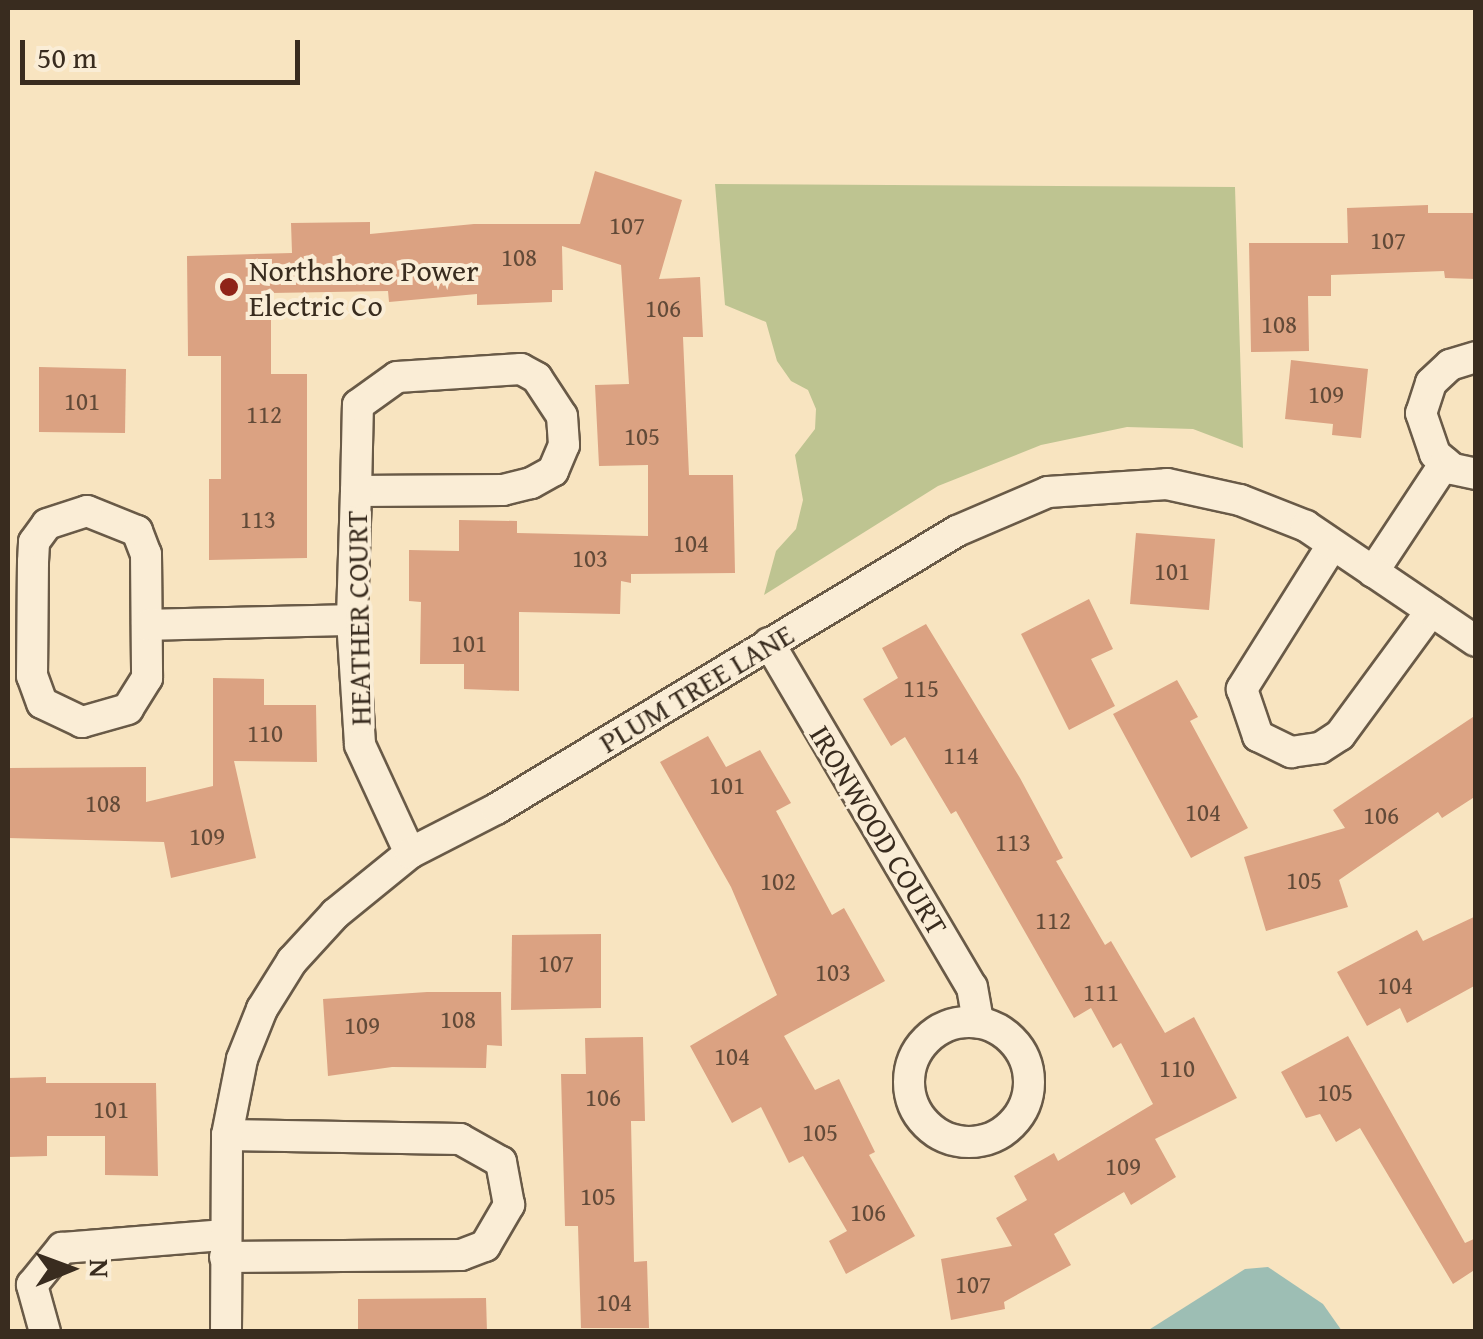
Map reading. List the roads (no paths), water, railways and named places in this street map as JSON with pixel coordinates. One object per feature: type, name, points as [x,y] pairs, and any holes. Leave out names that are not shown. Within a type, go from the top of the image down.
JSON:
[{"type":"street","points":[[1476,357],[1450,365],[1422,402],[1426,439],[1445,462],[1476,474]]},
{"type":"street","name":"HEATHER COURT","points":[[356,491],[503,490],[530,483],[553,471],[564,446],[562,416],[538,378],[521,369],[397,377],[358,405],[352,620],[360,746],[410,853]]},
{"type":"street","points":[[1373,572],[1445,462]]},
{"type":"street","name":"PLUM TREE LANE","points":[[226,1332],[227,1135],[249,1042],[292,961],[335,914],[410,853],[958,530],[1048,492],[1167,484],[1240,500],[1306,526],[1331,547],[1476,641]]},
{"type":"street","points":[[87,511],[136,532],[146,554],[147,624],[146,678],[128,710],[82,722],[42,703],[32,676],[33,552],[47,524],[87,511]]},
{"type":"street","points":[[1331,547],[1242,689],[1258,736],[1291,752],[1320,748],[1340,735],[1431,611]]},
{"type":"street","points":[[147,624],[352,620]]},
{"type":"street","name":"IRONWOOD COURT","points":[[769,644],[972,986],[978,1022]]},
{"type":"street","points":[[978,1022],[1010,1038],[1026,1062],[1030,1083],[1010,1127],[987,1140],[954,1141],[916,1113],[908,1082],[924,1040],[942,1028],[978,1022]]},
{"type":"street","points":[[45,1332],[32,1284],[62,1248],[225,1246],[461,1255],[484,1246],[510,1205],[500,1162],[460,1139],[227,1135]]},
{"type":"water","points":[[1268,1267],[1323,1304],[1342,1331],[1147,1331],[1245,1269]]},
{"type":"place","name":"Northshore Power Electric Co","points":[[229,287]]}]
